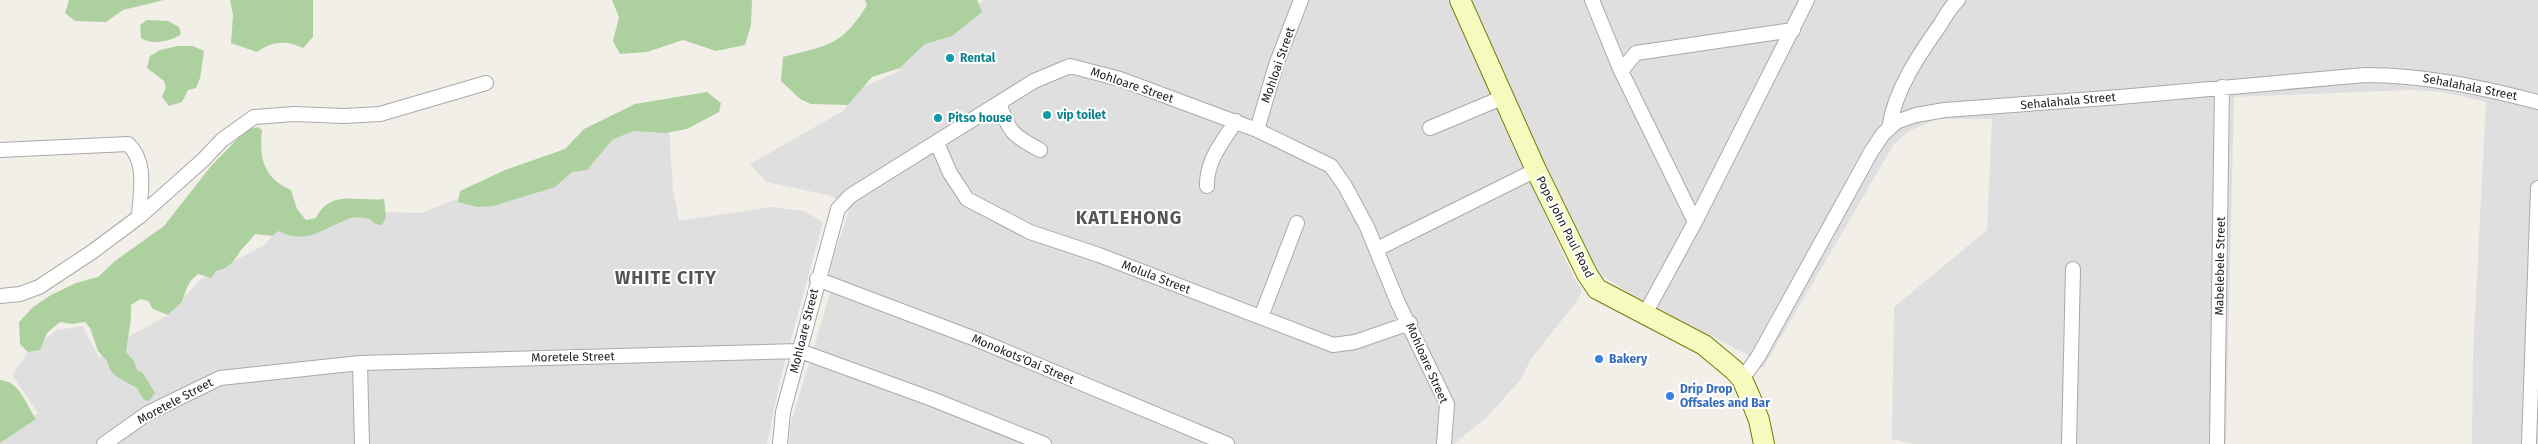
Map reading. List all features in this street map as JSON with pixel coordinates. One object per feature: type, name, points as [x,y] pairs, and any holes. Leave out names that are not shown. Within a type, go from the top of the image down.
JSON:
[{"type":"main road","name":"Pope John Paul Road","points":[[1460,0],[1573,249],[1597,288],[1704,345],[1742,379],[1759,420],[1764,444]]},
{"type":"street","name":"Mohloai Street","points":[[1257,130],[1276,65],[1301,0]]},
{"type":"street","points":[[1592,0],[1621,71],[1695,222]]},
{"type":"street","points":[[1645,314],[1695,222],[1807,0]]},
{"type":"street","points":[[1890,128],[1894,104],[1904,83],[1922,50],[1958,0]]},
{"type":"street","points":[[1621,71],[1636,53],[1793,30]]},
{"type":"street","name":"Mohloare Street","points":[[780,444],[783,412],[817,279],[838,210],[850,196],[1034,81],[1070,66],[1120,79],[1236,121],[1331,166],[1345,186],[1377,249],[1398,303],[1410,323],[1447,404],[1448,419],[1444,444]]},
{"type":"street","name":"Sehalahala Street","points":[[1742,379],[1758,358],[1870,152],[1896,122],[1916,114],[2365,75],[2399,75],[2455,82],[2538,102]]},
{"type":"street","points":[[0,296],[20,294],[39,287],[139,217],[203,160],[222,140],[254,117],[294,114],[344,116],[380,114],[486,83]]},
{"type":"street","name":"Mabelebele Street","points":[[2217,444],[2222,87]]},
{"type":"street","points":[[1430,128],[1504,97]]},
{"type":"street","points":[[999,104],[1005,119],[1018,138],[1040,150]]},
{"type":"street","points":[[1207,186],[1206,173],[1215,154],[1236,121]]},
{"type":"street","name":"Molula Street","points":[[937,143],[950,173],[967,199],[1030,232],[1098,255],[1333,345],[1355,342],[1410,323]]},
{"type":"street","points":[[0,150],[128,144],[136,156],[141,169],[139,217]]},
{"type":"street","points":[[1377,249],[1536,170]]},
{"type":"street","points":[[2529,444],[2534,413],[2538,188]]},
{"type":"street","points":[[1261,317],[1297,223]]},
{"type":"street","points":[[2069,444],[2073,269]]},
{"type":"street","name":"Monokots'Oai Street","points":[[817,279],[978,340],[1227,444]]},
{"type":"street","name":"Moretele Street","points":[[104,444],[148,413],[220,378],[360,362],[800,351],[932,399],[1044,444]]},
{"type":"street","points":[[360,362],[362,444]]},
{"type":"shaded area","points":[[984,0],[1448,0],[1574,278],[1582,290],[1578,300],[1531,359],[1521,379],[1486,418],[1454,444],[789,444],[790,426],[830,294],[829,270],[849,211],[832,196],[766,182],[750,164],[843,111],[861,88],[895,73],[942,28]]},
{"type":"shaded area","points":[[1469,0],[2538,0],[2538,444],[2472,444],[2473,353],[2486,102],[2442,92],[2411,90],[2234,97],[2226,444],[1914,444],[1892,439],[1894,307],[1987,230],[1992,119],[1937,119],[1909,131],[1894,144],[1763,368],[1746,354],[1624,290],[1591,268]]},
{"type":"shaded area","points":[[668,112],[673,190],[679,221],[770,207],[804,211],[823,222],[780,380],[767,444],[0,444],[0,438],[38,413],[12,375],[28,352],[57,330],[83,326],[99,358],[128,337],[168,315],[201,279],[264,245],[278,231],[377,212],[422,213]]},
{"type":"green space","points":[[69,0],[164,0],[123,10],[106,22],[75,21],[65,13]]},
{"type":"green space","points":[[230,0],[313,0],[313,37],[303,48],[279,43],[257,52],[231,43],[233,15]]},
{"type":"green space","points":[[612,0],[752,0],[751,25],[745,45],[716,51],[683,40],[647,52],[620,54],[613,41],[619,17]]},
{"type":"green space","points":[[865,0],[977,0],[982,12],[952,36],[925,44],[900,68],[872,77],[848,105],[811,104],[800,99],[781,81],[783,57],[811,50],[841,37],[858,19],[867,5]]},
{"type":"green space","points":[[147,20],[168,21],[179,27],[181,34],[161,42],[145,40],[141,38],[140,25]]},
{"type":"green space","points":[[178,46],[193,46],[204,51],[200,78],[196,88],[188,90],[182,102],[169,106],[162,97],[166,87],[164,81],[147,68],[150,56],[160,50]]},
{"type":"green space","points":[[707,92],[721,103],[719,112],[687,129],[665,133],[633,131],[612,140],[587,170],[572,172],[555,187],[493,206],[478,207],[458,202],[460,191],[505,170],[565,149],[584,129],[635,104]]},
{"type":"green space","points":[[258,127],[262,130],[261,149],[265,166],[274,179],[291,190],[297,209],[306,220],[316,218],[329,203],[337,200],[384,199],[386,217],[382,225],[375,224],[370,219],[355,217],[308,236],[299,237],[278,231],[273,236],[255,234],[234,261],[221,270],[216,271],[211,278],[198,274],[188,285],[182,301],[168,315],[153,309],[148,301],[140,299],[131,305],[126,352],[134,361],[137,370],[143,373],[155,393],[149,401],[144,400],[137,388],[117,377],[110,370],[107,361],[98,351],[90,328],[85,322],[72,324],[60,322],[47,333],[40,350],[28,352],[20,344],[19,322],[33,307],[51,295],[76,283],[98,277],[115,261],[164,226],[211,166],[246,130]]},
{"type":"green space","points":[[0,380],[7,381],[18,389],[36,419],[0,443]]},
{"type":"place","name":"Rental","points":[[950,58]]},
{"type":"place","name":"vip toilet","points":[[1047,115]]},
{"type":"place","name":"Pitso house","points":[[938,118]]},
{"type":"place","name":"Bakery","points":[[1599,359]]},
{"type":"place","name":"Drip Drop Offsales and Bar","points":[[1670,396]]},
{"type":"district","name":"KATLEHONG","points":[[1129,218]]},
{"type":"district","name":"WHITE CITY","points":[[666,278]]}]
